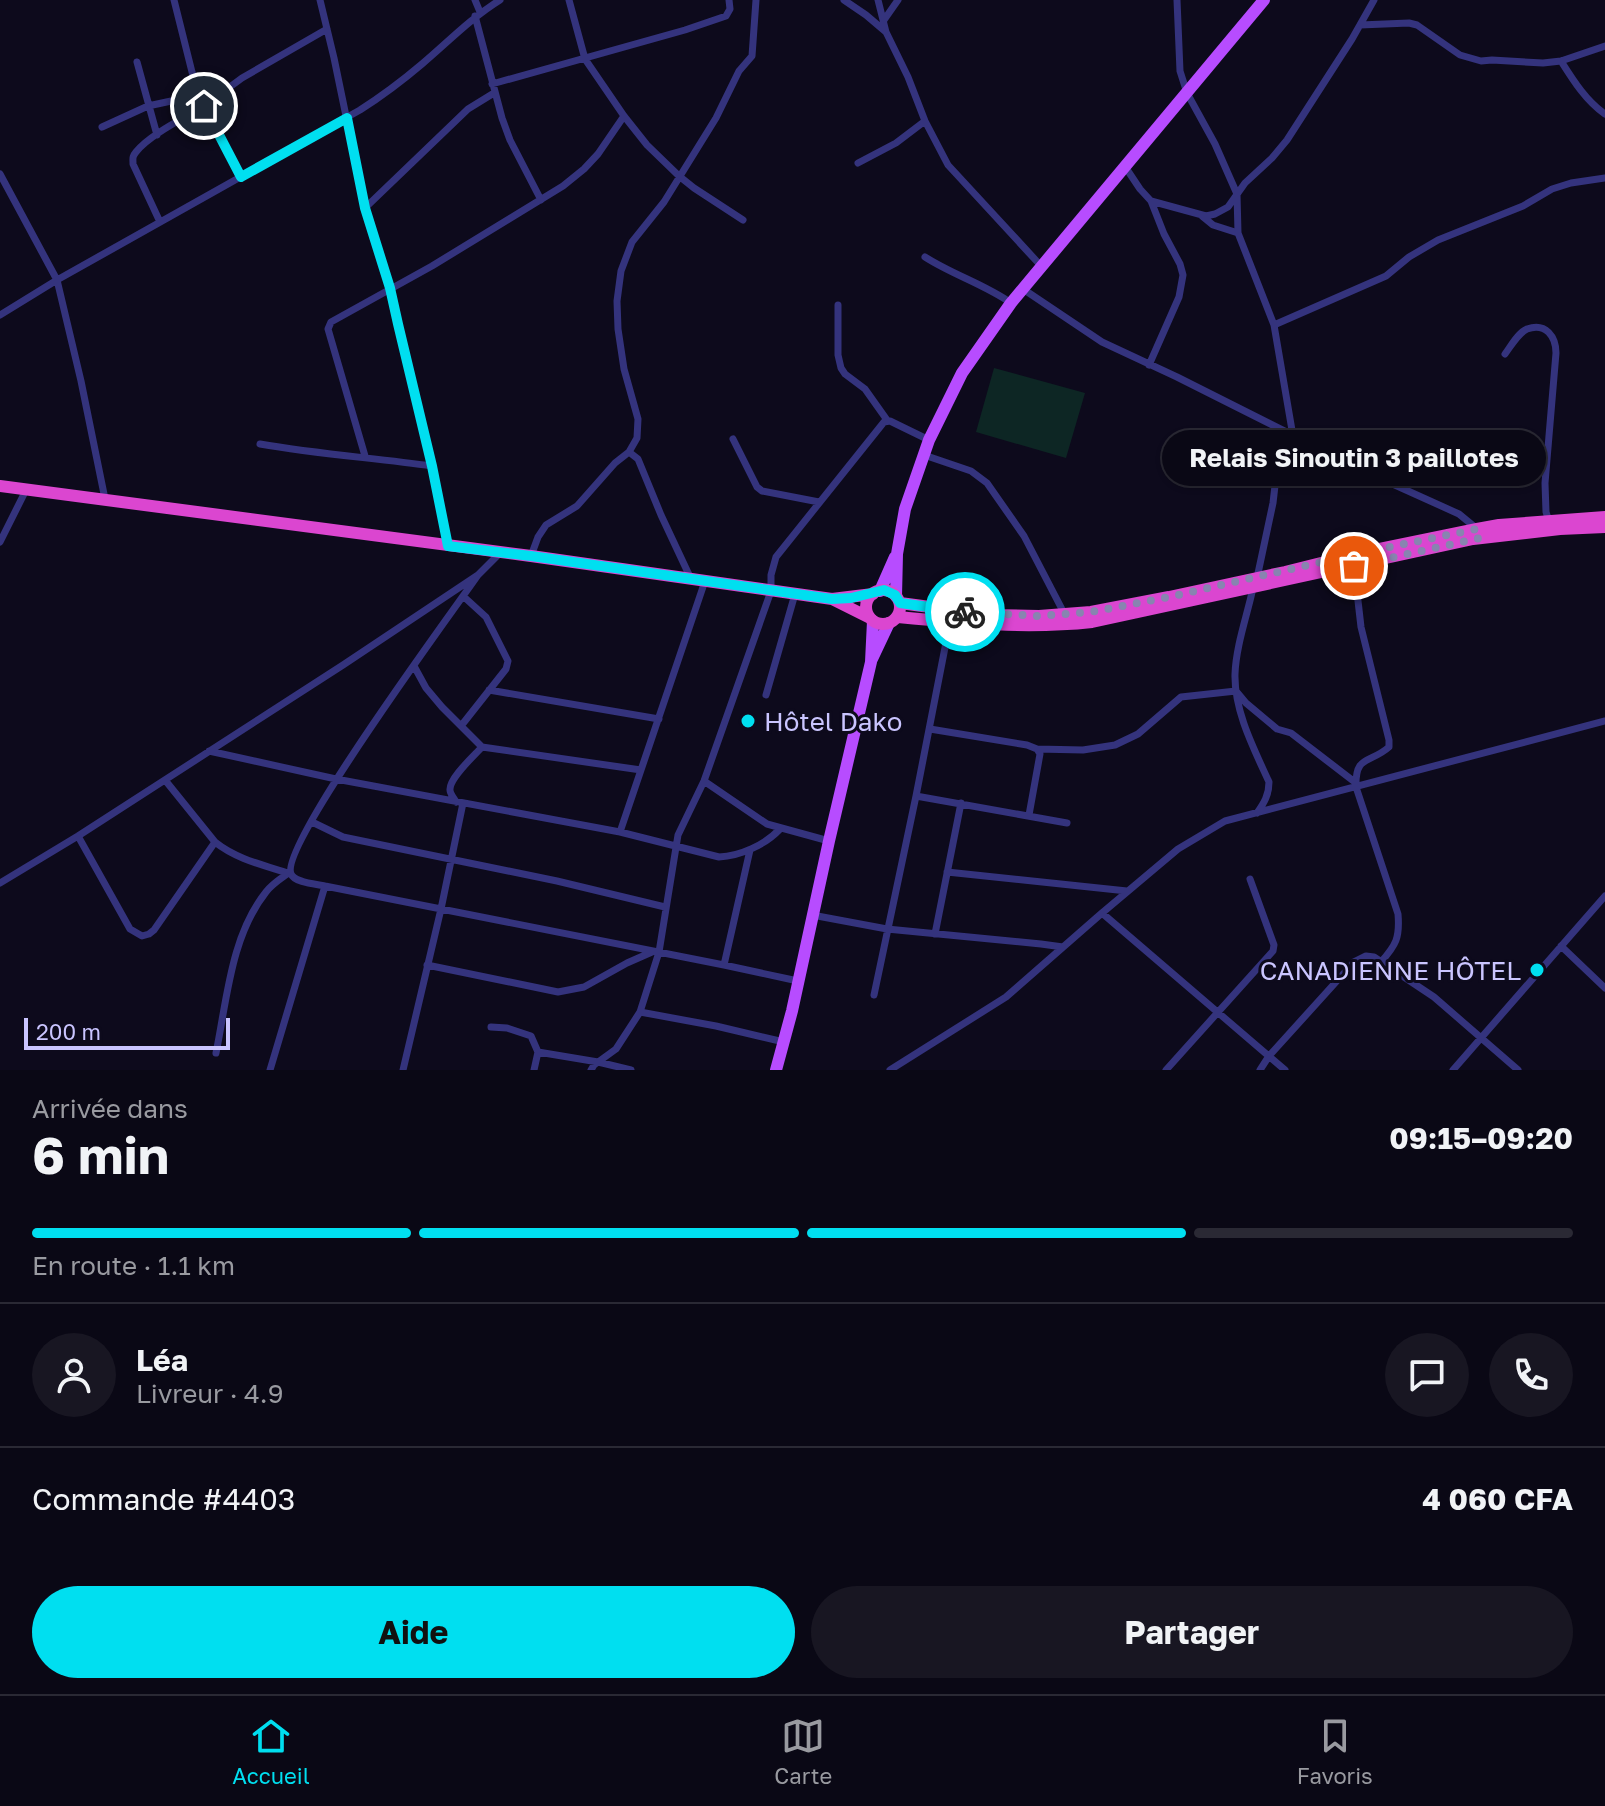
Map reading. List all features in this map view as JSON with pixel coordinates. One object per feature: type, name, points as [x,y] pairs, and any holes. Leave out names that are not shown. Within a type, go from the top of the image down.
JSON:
[{"type":"highway","points":[[0,486],[832,599],[890,592],[896,610]]},
{"type":"highway","points":[[832,599],[882,624],[896,610],[1065,615],[1354,566],[1478,534],[1499,525],[1605,517]]},
{"type":"highway","points":[[896,610],[950,622],[1039,626],[1072,624],[1112,618],[1255,583],[1365,552],[1478,534],[1605,527]]},
{"type":"highway","points":[[872,620],[866,606],[876,592]]},
{"type":"main road","points":[[871,662],[896,610],[897,554],[905,509],[929,440],[962,373],[1011,303],[1264,0]]},
{"type":"main road","points":[[876,592],[897,554]]},
{"type":"main road","points":[[776,1070],[871,662],[872,620]]},
{"type":"street","points":[[174,0],[199,95],[241,177]]},
{"type":"street","points":[[320,0],[365,208],[390,288],[448,546]]},
{"type":"street","points":[[475,0],[493,88],[510,140],[541,200]]},
{"type":"street","points":[[0,315],[347,118],[396,85],[478,14],[500,0]]},
{"type":"street","points":[[569,0],[585,59],[624,116],[647,145],[679,176],[743,220]]},
{"type":"street","points":[[365,208],[493,88],[726,16],[730,9],[729,0]]},
{"type":"street","points":[[531,556],[546,525],[577,506],[615,463],[629,452],[637,438],[638,419],[624,369],[618,329],[617,301],[621,271],[632,242],[664,202],[716,118],[739,71],[752,56],[756,0]]},
{"type":"street","points":[[844,0],[886,32]]},
{"type":"street","points":[[878,0],[886,32],[948,165],[1042,267]]},
{"type":"street","points":[[884,20],[898,0]]},
{"type":"street","points":[[1177,0],[1180,71],[1187,93],[1215,144],[1237,194],[1238,233],[1274,325],[1293,436],[1277,468],[1273,503],[1237,657],[1236,691],[1245,724],[1269,782],[1265,802],[1257,813]]},
{"type":"street","points":[[1151,201],[1201,215],[1215,214],[1228,207],[1287,140],[1374,0]]},
{"type":"street","points":[[1360,25],[1417,25],[1460,55],[1481,61],[1561,61],[1605,46]]},
{"type":"street","points":[[160,222],[133,164],[134,154],[242,78],[327,29]]},
{"type":"street","points":[[1561,61],[1576,84],[1605,114]]},
{"type":"street","points":[[137,62],[157,135]]},
{"type":"street","points":[[102,127],[148,106],[199,95]]},
{"type":"street","points":[[365,456],[328,329],[334,319],[432,266],[563,186],[598,154],[624,116]]},
{"type":"street","points":[[858,163],[896,143],[925,121]]},
{"type":"street","points":[[1126,168],[1151,201],[1183,275],[1179,297],[1149,365]]},
{"type":"street","points":[[0,174],[57,280],[105,499]]},
{"type":"street","points":[[1274,325],[1386,276],[1409,257],[1438,240],[1523,206],[1552,189],[1605,178]]},
{"type":"street","points":[[1201,215],[1213,225],[1238,233]]},
{"type":"street","points":[[925,257],[1011,303]]},
{"type":"street","points":[[1023,289],[1102,342],[1366,472],[1459,514],[1478,534]]},
{"type":"street","points":[[838,305],[838,355],[845,374],[865,389],[887,420],[929,440]]},
{"type":"street","points":[[1505,354],[1527,329],[1547,330],[1554,338],[1556,353],[1545,483],[1549,521]]},
{"type":"street","points":[[591,1070],[616,1049],[640,1012],[682,823],[704,781],[771,591],[776,557],[887,420]]},
{"type":"street","points":[[733,439],[757,487],[762,491],[819,502]]},
{"type":"street","points":[[260,444],[432,466]]},
{"type":"street","points":[[629,452],[638,459],[691,580]]},
{"type":"street","points":[[924,455],[971,471],[987,483],[1024,536],[1065,615]]},
{"type":"street","points":[[0,542],[26,490]]},
{"type":"street","points":[[216,1053],[234,963],[245,928],[267,891],[289,872],[296,851],[336,779],[478,575],[501,552]]},
{"type":"street","points":[[1354,566],[1361,627],[1389,740],[1385,752],[1366,760],[1358,768],[1356,785],[1398,914],[1399,929],[1395,945],[1381,962]]},
{"type":"street","points":[[0,883],[165,780],[478,575]]},
{"type":"street","points":[[620,832],[705,581]]},
{"type":"street","points":[[766,695],[795,594]]},
{"type":"street","points":[[461,726],[506,669],[508,661],[486,617],[463,596]]},
{"type":"street","points":[[874,995],[950,622]]},
{"type":"street","points":[[414,666],[426,688],[482,747],[641,770]]},
{"type":"street","points":[[489,690],[659,719]]},
{"type":"street","points":[[1236,691],[1277,729],[1291,733],[1356,785]]},
{"type":"street","points":[[930,729],[1037,749],[1083,750],[1115,745],[1138,734],[1181,697],[1236,691]]},
{"type":"street","points":[[890,1070],[1006,997],[1178,849],[1225,821],[1605,721]]},
{"type":"street","points":[[460,802],[451,794],[450,785],[482,747]]},
{"type":"street","points":[[1029,815],[1040,754],[1037,749]]},
{"type":"street","points":[[209,751],[336,779],[620,832],[719,857],[750,850],[780,829]]},
{"type":"street","points":[[165,780],[215,842],[234,855],[289,872],[298,880],[798,981]]},
{"type":"street","points":[[704,781],[759,820],[780,829],[829,841]]},
{"type":"street","points":[[916,796],[1067,823]]},
{"type":"street","points":[[403,1070],[452,858],[460,802]]},
{"type":"street","points":[[935,934],[961,803]]},
{"type":"street","points":[[312,822],[343,837],[452,858],[665,907]]},
{"type":"street","points":[[78,836],[130,929],[142,936],[154,930],[215,842]]},
{"type":"street","points":[[724,965],[750,850]]},
{"type":"street","points":[[947,872],[1127,891]]},
{"type":"street","points":[[1166,1070],[1273,951],[1274,945],[1250,879]]},
{"type":"street","points":[[270,1070],[325,886]]},
{"type":"street","points":[[1453,1070],[1605,896]]},
{"type":"street","points":[[1102,913],[1285,1070]]},
{"type":"street","points":[[812,915],[887,929],[1063,947]]},
{"type":"street","points":[[1561,946],[1605,988]]},
{"type":"street","points":[[427,965],[558,992],[584,987],[655,952]]},
{"type":"street","points":[[1260,1070],[1269,1056],[1354,962],[1366,956],[1374,957],[1434,997],[1518,1070]]},
{"type":"street","points":[[640,1012],[784,1042]]},
{"type":"street","points":[[491,1027],[507,1028],[531,1036],[538,1052],[534,1070]]},
{"type":"street","points":[[538,1052],[631,1070]]},
{"type":"green space","points":[[994,368],[1085,393],[1066,458],[976,432]]},
{"type":"way so far","points":[[965,612],[1039,616],[1091,612],[1285,572],[1418,540],[1477,529],[1480,538],[1354,566]]},
{"type":"place","name":"Relais Sinoutin 3 paillotes","points":[[1354,566]]},
{"type":"place","name":"Hôtel Dako","points":[[748,721]]},
{"type":"place","name":"CANADIENNE HÔTEL","points":[[1537,970]]},
{"type":"route","points":[[204,106],[241,177],[347,118],[365,208],[390,288],[448,546],[832,599],[886,591],[895,595],[900,603],[965,612]]}]
